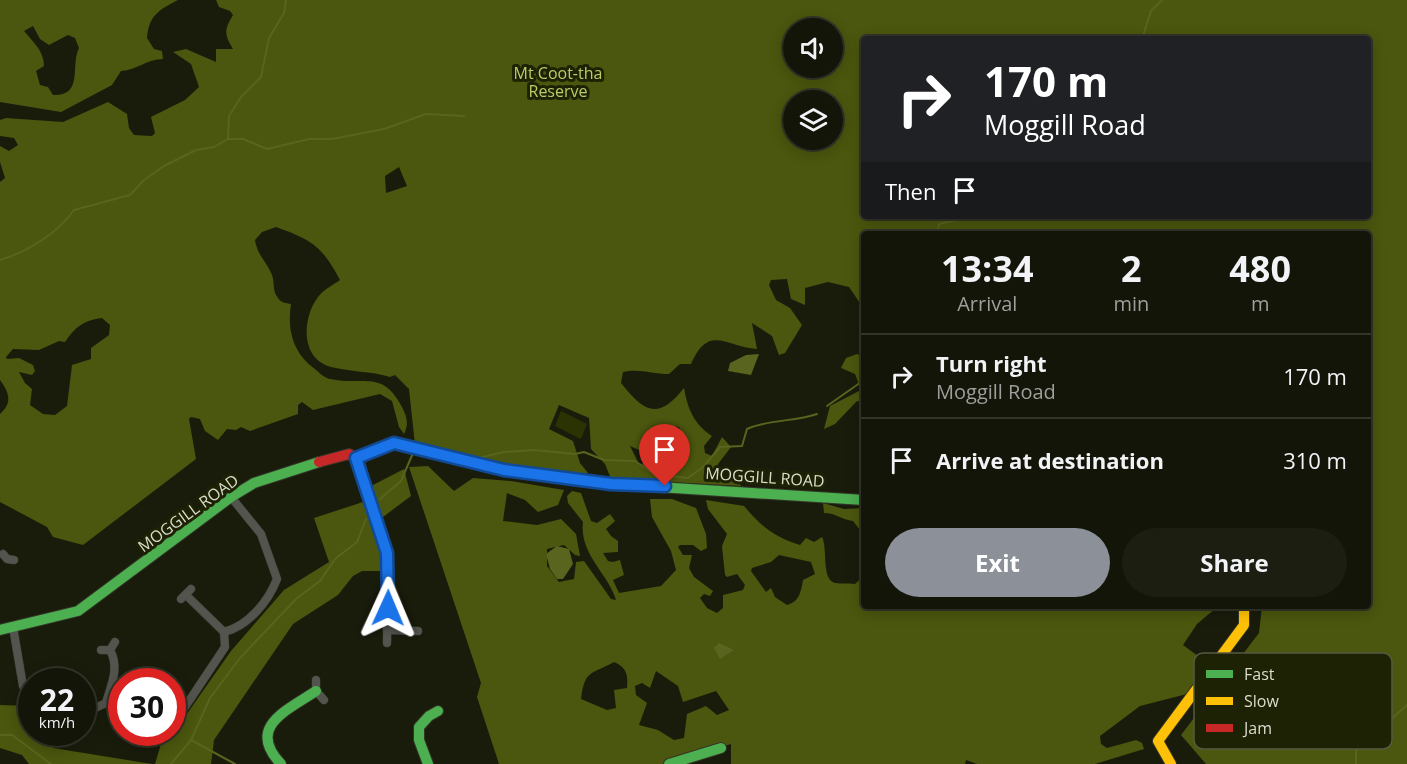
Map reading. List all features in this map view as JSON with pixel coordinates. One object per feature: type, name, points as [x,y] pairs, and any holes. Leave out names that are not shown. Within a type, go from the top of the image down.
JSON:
[{"type":"street","name":"MOGGILL ROAD","points":[[0,630],[78,611],[231,497],[254,483],[339,455],[349,454],[356,458],[394,443],[504,470],[611,484],[861,500]]},
{"type":"street","points":[[356,458],[387,553],[387,643]]},
{"type":"street","points":[[224,632],[243,626],[273,589],[277,579],[261,534],[231,497]]},
{"type":"street","points":[[0,567],[8,558]]},
{"type":"street","points":[[186,594],[224,632],[225,647],[186,706]]},
{"type":"street","points":[[1223,653],[1244,625],[1245,609]]},
{"type":"street","points":[[13,627],[20,668]]},
{"type":"street","points":[[387,630],[418,631]]},
{"type":"street","points":[[110,650],[115,642]]},
{"type":"street","points":[[101,650],[110,650]]},
{"type":"street","points":[[96,708],[106,704],[115,670],[115,660],[110,650]]},
{"type":"street","points":[[281,764],[267,749],[265,739],[269,726],[277,715],[316,685],[324,700]]},
{"type":"street","points":[[1171,764],[1158,741],[1194,692]]},
{"type":"street","points":[[428,764],[418,726],[425,718],[438,711]]},
{"type":"street","points":[[669,764],[721,748]]},
{"type":"shaded area","points":[[759,354],[751,375],[728,371],[730,363],[746,355]]},
{"type":"shaded area","points":[[561,411],[587,424],[581,439],[555,426]]},
{"type":"shaded area","points":[[557,546],[569,549],[573,564],[563,579],[557,579],[550,569],[546,554]]},
{"type":"shaded area","points":[[719,643],[734,650],[720,659],[714,648]]},
{"type":"green space","points":[[0,0],[178,0],[156,14],[148,30],[147,38],[154,49],[162,51],[163,59],[121,71],[112,85],[61,112],[0,102]],"holes":[[[33,26],[40,39],[49,45],[68,35],[75,38],[79,48],[74,79],[69,91],[63,94],[53,95],[48,87],[40,85],[36,71],[44,66],[44,61],[37,47],[24,31]]]},
{"type":"green space","name":"Mt Coot-tha Reserve","points":[[216,0],[1407,0],[1407,764],[1206,764],[1181,735],[1194,718],[1194,749],[1392,749],[1392,653],[1244,653],[1259,633],[1262,609],[1371,609],[1371,231],[861,231],[861,305],[849,287],[828,282],[805,288],[805,305],[791,299],[787,279],[771,280],[769,285],[776,300],[790,308],[802,325],[785,353],[779,355],[772,336],[752,323],[757,349],[719,340],[712,341],[705,344],[691,364],[680,364],[669,374],[623,372],[621,383],[637,401],[651,409],[659,409],[666,405],[684,388],[693,416],[712,436],[704,446],[705,453],[712,456],[722,437],[731,447],[718,464],[714,478],[737,479],[741,486],[611,479],[605,464],[591,449],[589,418],[559,405],[549,429],[573,441],[580,463],[588,473],[561,476],[445,449],[435,451],[415,445],[409,389],[395,375],[390,377],[331,367],[321,363],[314,356],[307,337],[309,316],[320,294],[340,280],[327,259],[315,246],[299,236],[276,227],[262,232],[255,240],[272,275],[276,295],[282,302],[291,304],[291,332],[301,356],[320,374],[328,378],[342,381],[372,381],[387,388],[395,395],[405,414],[407,424],[404,434],[399,427],[392,401],[380,394],[313,410],[302,402],[298,405],[298,414],[250,431],[241,427],[236,430],[227,429],[218,440],[205,431],[200,419],[191,417],[189,419],[196,459],[83,545],[53,537],[47,527],[0,502],[0,414],[7,406],[8,397],[0,380],[0,182],[5,178],[0,162],[0,146],[9,151],[18,145],[14,138],[0,136],[0,120],[6,118],[63,122],[108,102],[127,114],[129,128],[134,135],[152,136],[155,133],[151,117],[185,100],[199,87],[191,64],[173,52],[186,49],[216,62],[216,49],[233,49],[226,32],[233,15],[230,11],[219,7]],"holes":[[[399,167],[407,186],[386,193],[385,176]],[[102,318],[110,325],[109,335],[91,348],[91,359],[72,365],[67,406],[55,415],[43,414],[30,405],[32,389],[25,383],[19,372],[32,375],[35,371],[33,365],[19,358],[7,359],[6,357],[13,349],[39,350],[59,341],[65,342],[76,328],[90,320]],[[667,426],[679,427],[686,452],[683,459],[639,464],[630,446],[644,452],[650,437],[658,440],[653,451],[660,455],[676,448],[666,440]]]},
{"type":"green space","points":[[857,354],[861,356],[861,390],[855,374],[841,368],[846,358]]},
{"type":"green space","points":[[861,390],[861,402],[857,401],[835,424],[824,429],[830,406]]},
{"type":"green space","points":[[428,466],[454,491],[473,478],[511,481],[564,490],[558,505],[538,512],[525,500],[507,493],[503,521],[537,525],[561,519],[576,534],[580,556],[575,555],[564,545],[547,549],[547,566],[559,582],[574,579],[576,562],[584,561],[611,599],[616,600],[585,544],[583,522],[568,503],[567,496],[572,491],[581,493],[591,521],[597,523],[610,514],[615,521],[606,529],[618,541],[618,552],[603,553],[608,561],[620,560],[624,575],[613,580],[619,593],[661,586],[676,570],[671,551],[652,517],[650,499],[672,499],[696,508],[706,534],[707,548],[701,551],[693,545],[678,547],[683,555],[692,555],[689,568],[694,577],[713,591],[710,596],[704,594],[700,598],[707,608],[717,613],[723,608],[723,595],[743,590],[745,585],[737,574],[727,577],[725,575],[722,546],[727,534],[708,509],[706,500],[744,506],[769,530],[800,545],[806,538],[814,542],[822,537],[826,570],[831,581],[855,584],[861,579],[861,609],[1215,609],[1197,624],[1183,645],[1194,653],[1194,682],[1187,694],[1140,706],[1100,736],[1101,744],[1107,748],[1136,740],[1142,743],[1144,749],[1095,764],[977,764],[966,760],[965,764],[731,764],[731,744],[666,764],[499,764],[477,697],[481,683],[409,467]],"holes":[[[779,555],[811,562],[815,574],[803,580],[797,599],[787,605],[775,597],[771,588],[766,592],[751,571],[752,568],[771,562]],[[614,662],[624,669],[627,679],[627,688],[614,690],[616,708],[607,710],[581,699],[585,682],[590,674]],[[656,671],[678,686],[683,702],[716,691],[729,710],[717,715],[706,706],[687,714],[684,738],[674,740],[658,730],[639,725],[647,703],[636,695],[635,686],[642,683],[650,688]]]},
{"type":"green space","points":[[404,469],[411,496],[379,520],[376,535],[386,571],[362,571],[353,576],[338,595],[293,624],[214,740],[211,764],[155,764],[160,746],[186,746],[186,715],[231,651],[284,590],[329,562],[314,518],[366,501],[373,485]]},
{"type":"green space","points":[[823,503],[844,509],[861,508],[861,531],[853,521],[824,513]]},
{"type":"green space","points":[[0,705],[18,706],[18,746],[53,746],[53,748],[152,764],[29,764],[22,755],[0,748]]},
{"type":"waterway","points":[[228,139],[229,116],[241,97],[261,77],[269,38],[284,13],[286,0]]},
{"type":"waterway","points":[[1143,36],[1151,11],[1162,0]]},
{"type":"waterway","points":[[0,260],[41,241],[74,210],[130,195],[144,180],[164,166],[196,150],[214,147],[228,139],[243,139],[267,149],[309,139],[332,139],[384,129],[426,114],[464,116]]},
{"type":"waterway","points":[[938,231],[939,224],[961,219]]},
{"type":"waterway","points":[[827,406],[861,382]]},
{"type":"waterway","points":[[468,456],[478,458],[504,452],[534,450],[575,454],[584,452],[604,460],[635,461],[654,474],[688,478],[703,467],[720,447],[742,446],[747,429],[817,414]]},
{"type":"waterway","points":[[380,499],[401,481],[413,453]]},
{"type":"waterway","points":[[171,764],[191,740],[210,698],[240,658],[297,598],[320,581],[335,559],[357,542],[366,519]]},
{"type":"waterway","points":[[1392,719],[1407,705]]},
{"type":"waterway","points":[[0,735],[12,735],[51,764]]},
{"type":"waterway","points":[[191,740],[235,764]]},
{"type":"waterway","points":[[1356,764],[1356,751],[1358,749]]},
{"type":"traffic: fast","points":[[0,630],[78,611],[231,497],[254,483],[319,462]]},
{"type":"traffic: fast","points":[[573,479],[611,484],[861,500]]},
{"type":"traffic: fast","points":[[281,764],[271,751],[267,740],[269,730],[274,721],[283,713],[316,691]]},
{"type":"traffic: fast","points":[[428,764],[419,740],[419,727],[429,716],[438,711]]},
{"type":"traffic: fast","points":[[669,764],[721,748]]},
{"type":"traffic: slow","points":[[1223,653],[1244,625],[1244,609]]},
{"type":"traffic: slow","points":[[1171,764],[1158,741],[1194,692]]},
{"type":"traffic: jam","points":[[319,462],[349,454],[356,458],[394,443],[504,470],[573,479]]},
{"type":"route","points":[[388,608],[387,553],[356,458],[364,453],[394,443],[504,470],[611,484],[665,486]]}]
